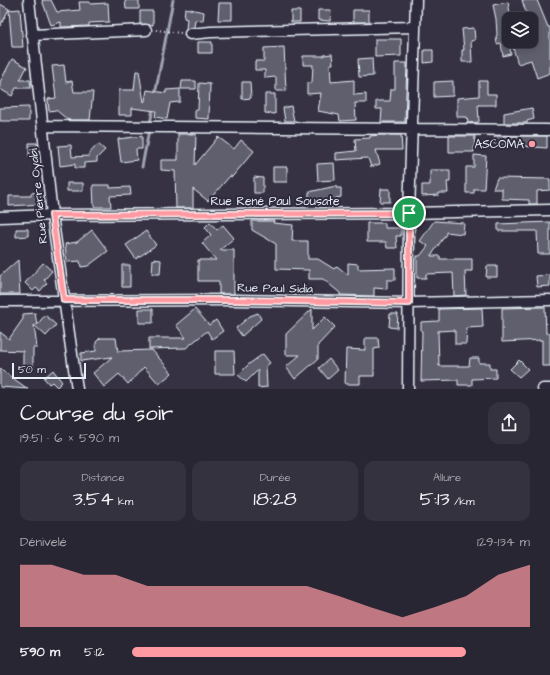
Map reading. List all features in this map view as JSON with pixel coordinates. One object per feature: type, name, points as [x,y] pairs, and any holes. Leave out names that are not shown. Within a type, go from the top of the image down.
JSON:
[{"type":"street","name":"Rue Pierre Oyabi","points":[[29,0],[52,215],[77,389]]},
{"type":"street","points":[[408,389],[409,213],[413,129],[416,0]]},
{"type":"street","points":[[190,34],[211,32],[415,27]]},
{"type":"street","points":[[32,35],[146,30]]},
{"type":"street","points":[[43,126],[548,130]]},
{"type":"street","name":"Rue René Paul Sousate","points":[[0,217],[52,215],[409,213],[550,210]]},
{"type":"street","name":"Rue Paul Sidia","points":[[0,301],[236,300],[409,303],[550,300]]},
{"type":"street","points":[[543,389],[550,389]]},
{"type":"path","points":[[160,31],[178,32]]},
{"type":"building","points":[[42,0],[51,0],[57,12],[80,10],[79,2],[90,2],[90,4],[108,3],[109,22],[89,23],[89,26],[61,27],[61,22],[51,25]]},
{"type":"building","points":[[125,0],[139,0],[139,9],[126,9]]},
{"type":"building","points":[[522,0],[537,0],[548,27],[550,27],[550,73],[537,78],[531,60],[518,64],[513,48],[538,48],[538,12],[526,12]]},
{"type":"building","points":[[508,2],[510,12],[502,12],[502,48],[510,48],[511,54],[503,56],[501,43],[497,44],[496,19],[493,5]]},
{"type":"building","points":[[219,3],[232,3],[232,20],[218,20]]},
{"type":"building","points":[[0,4],[9,9],[0,26]]},
{"type":"building","points":[[185,8],[204,12],[203,21],[195,20],[194,27],[186,29],[187,19],[184,18]]},
{"type":"building","points":[[20,9],[23,47],[12,47],[9,10]]},
{"type":"building","points":[[318,10],[331,10],[330,21],[318,20]]},
{"type":"building","points":[[353,10],[369,10],[369,22],[353,22]]},
{"type":"building","points":[[140,11],[153,11],[153,25],[140,24]]},
{"type":"building","points":[[291,11],[300,11],[300,22],[291,22]]},
{"type":"building","points":[[474,28],[475,40],[471,41],[472,62],[462,62],[462,50],[464,50],[462,29]]},
{"type":"building","points":[[375,39],[401,39],[401,56],[375,57]]},
{"type":"building","points":[[198,42],[212,42],[212,53],[198,53]]},
{"type":"building","points":[[284,47],[286,91],[276,91],[276,77],[265,78],[265,70],[255,70],[255,61],[264,61],[264,48]]},
{"type":"building","points":[[424,50],[433,50],[433,62],[424,63]]},
{"type":"building","points":[[332,54],[333,64],[330,64],[331,82],[354,80],[354,95],[366,94],[366,103],[355,103],[356,120],[340,121],[339,115],[318,111],[321,93],[307,94],[307,83],[312,83],[313,65],[303,65],[303,56],[324,56]]},
{"type":"building","points":[[372,58],[373,76],[359,77],[358,59]]},
{"type":"building","points":[[12,59],[27,67],[20,80],[30,80],[31,88],[16,88],[12,96],[0,89],[0,82]]},
{"type":"building","points":[[395,63],[407,63],[405,122],[381,122],[382,109],[376,109],[376,101],[390,101],[391,89],[395,89]]},
{"type":"building","points":[[64,65],[66,82],[72,81],[74,92],[93,92],[90,120],[68,120],[56,110],[49,111],[48,99],[56,98],[52,66]]},
{"type":"building","points":[[136,71],[139,71],[144,102],[147,90],[166,93],[166,90],[180,89],[180,102],[170,103],[167,119],[155,117],[156,111],[132,108],[132,115],[119,115],[119,90],[134,90]]},
{"type":"building","points":[[182,81],[196,81],[196,89],[181,89]]},
{"type":"building","points":[[453,81],[453,96],[434,97],[434,82]]},
{"type":"building","points":[[479,81],[487,81],[487,94],[496,94],[496,105],[478,105],[479,122],[468,123],[467,117],[457,117],[457,98],[479,96]]},
{"type":"building","points":[[242,82],[250,82],[251,98],[242,99]]},
{"type":"building","points":[[199,83],[210,84],[209,119],[195,118],[195,109],[198,110]]},
{"type":"building","points":[[265,94],[275,94],[275,114],[265,113]]},
{"type":"building","points":[[291,106],[294,121],[285,121],[283,108]]},
{"type":"building","points":[[29,107],[29,121],[0,121],[0,108]]},
{"type":"building","points":[[532,108],[534,119],[527,121],[527,123],[504,123],[504,113]]},
{"type":"building","points":[[178,134],[196,134],[195,165],[218,137],[234,149],[241,140],[254,151],[232,177],[230,176],[208,201],[193,189],[193,208],[176,208],[175,171],[161,170],[161,160],[178,160]]},
{"type":"building","points":[[401,135],[402,150],[376,150],[380,164],[371,167],[368,158],[336,160],[336,153],[356,151],[355,139],[370,138],[370,136]]},
{"type":"building","points":[[142,136],[142,149],[136,149],[137,160],[121,162],[118,139]]},
{"type":"building","points":[[449,136],[475,136],[474,152],[449,152]]},
{"type":"building","points":[[495,136],[547,136],[547,148],[507,145],[506,147],[493,143]]},
{"type":"building","points":[[29,143],[37,143],[38,157],[29,158]]},
{"type":"building","points":[[98,144],[105,150],[97,158],[97,162],[84,163],[84,168],[75,168],[75,164],[60,166],[58,146],[71,145],[72,157],[89,156],[88,155]]},
{"type":"building","points":[[474,155],[486,156],[484,189],[474,189],[474,193],[466,193],[466,167],[474,167]]},
{"type":"building","points":[[334,163],[335,180],[318,181],[317,164]]},
{"type":"building","points":[[273,167],[287,167],[287,182],[273,182]]},
{"type":"building","points":[[430,170],[450,170],[450,182],[447,182],[448,193],[422,196],[422,185],[430,185]]},
{"type":"building","points":[[254,177],[263,178],[263,193],[254,193]]},
{"type":"building","points":[[497,178],[550,179],[550,190],[537,191],[537,204],[529,204],[529,200],[502,199],[502,189],[493,189]]},
{"type":"building","points":[[67,183],[83,183],[83,191],[67,191]]},
{"type":"building","points":[[93,185],[110,185],[110,188],[130,187],[131,195],[110,196],[111,207],[94,207]]},
{"type":"building","points":[[336,186],[336,188],[341,188],[341,197],[336,198],[336,202],[309,200],[309,192]]},
{"type":"building","points":[[381,189],[390,189],[390,202],[380,202]]},
{"type":"building","points":[[40,192],[41,204],[9,206],[9,196],[31,196],[31,193]]},
{"type":"building","points":[[252,221],[274,221],[273,223],[293,225],[292,241],[308,241],[308,259],[318,259],[334,269],[337,266],[348,275],[348,263],[358,264],[358,269],[395,268],[395,280],[387,280],[387,289],[374,288],[374,296],[340,295],[340,293],[323,279],[309,279],[309,270],[276,269],[276,244],[252,230]]},
{"type":"building","points":[[434,221],[464,223],[463,234],[446,232],[431,256],[440,256],[440,259],[472,259],[472,271],[465,271],[466,295],[454,296],[453,273],[426,274],[426,278],[417,278],[417,256],[420,256],[428,246],[420,241]]},
{"type":"building","points":[[210,222],[217,230],[223,225],[234,238],[220,250],[234,250],[234,294],[219,294],[219,281],[198,281],[198,260],[216,260],[202,243],[211,235],[205,227]]},
{"type":"building","points":[[550,222],[550,254],[538,254],[537,231],[498,231],[498,224]]},
{"type":"building","points":[[367,223],[385,223],[385,228],[401,228],[401,236],[396,236],[397,248],[387,248],[386,242],[367,242]]},
{"type":"building","points":[[16,229],[28,229],[28,236],[16,237]]},
{"type":"building","points":[[92,230],[108,251],[88,266],[81,267],[80,261],[67,262],[65,244],[77,242]]},
{"type":"building","points":[[146,231],[156,245],[136,259],[126,245]]},
{"type":"building","points":[[153,259],[161,260],[160,274],[152,274]]},
{"type":"building","points":[[18,260],[20,294],[0,294],[0,276]]},
{"type":"building","points":[[43,263],[52,271],[44,280],[47,283],[40,291],[36,288],[33,291],[25,283]]},
{"type":"building","points":[[122,265],[130,265],[130,287],[122,287]]},
{"type":"building","points":[[487,266],[497,266],[497,277],[486,277]]},
{"type":"building","points":[[550,275],[550,286],[537,287],[536,276]]},
{"type":"building","points":[[545,307],[546,333],[550,333],[550,366],[542,366],[542,340],[502,342],[502,308]]},
{"type":"building","points":[[482,308],[483,327],[467,328],[466,344],[455,344],[455,330],[438,331],[439,366],[469,366],[470,358],[479,358],[479,363],[490,363],[490,369],[496,369],[496,378],[472,379],[472,385],[458,385],[458,380],[421,381],[421,322],[439,321],[439,309]]},
{"type":"building","points":[[139,309],[153,309],[153,323],[139,323]]},
{"type":"building","points":[[195,309],[209,325],[216,320],[223,331],[212,339],[207,331],[186,348],[149,349],[149,338],[186,338],[176,325]]},
{"type":"building","points":[[312,309],[312,330],[325,317],[335,327],[318,345],[318,359],[295,379],[286,367],[300,355],[286,355],[286,334]]},
{"type":"building","points":[[35,313],[37,325],[45,315],[56,325],[46,336],[34,325],[37,348],[33,348],[33,368],[23,367],[23,351],[0,350],[0,332],[9,339],[23,319],[23,314]]},
{"type":"building","points":[[258,313],[261,319],[242,336],[236,328],[250,316]]},
{"type":"building","points":[[390,314],[398,314],[397,328],[389,327]]},
{"type":"building","points":[[100,338],[116,338],[118,352],[152,350],[172,373],[159,384],[144,367],[128,384],[119,374],[104,387],[93,373],[112,357],[81,361],[81,353],[96,351],[96,342]]},
{"type":"building","points":[[365,338],[378,338],[379,348],[374,349],[374,376],[360,376],[360,384],[345,384],[346,349],[365,350]]},
{"type":"building","points":[[215,351],[234,351],[235,374],[215,374]]},
{"type":"building","points":[[263,354],[270,363],[266,366],[267,387],[258,388],[258,370],[246,382],[238,375],[249,364]]},
{"type":"building","points":[[329,359],[338,370],[328,379],[319,368]]},
{"type":"building","points":[[519,360],[528,369],[519,377],[510,369]]},
{"type":"building","points":[[0,369],[28,389],[0,387]]},
{"type":"building","points":[[53,370],[62,382],[57,387],[52,382],[49,384],[44,378]]},
{"type":"waterway","points":[[155,95],[173,0]]},
{"type":"waterway","points":[[150,124],[153,108]]},
{"type":"waterway","points":[[142,167],[149,130]]},
{"type":"place","name":"ASCOMA","points":[[532,144]]},
{"type":"route","points":[[409,213],[409,303],[236,300],[64,300],[52,215],[409,213]]}]
